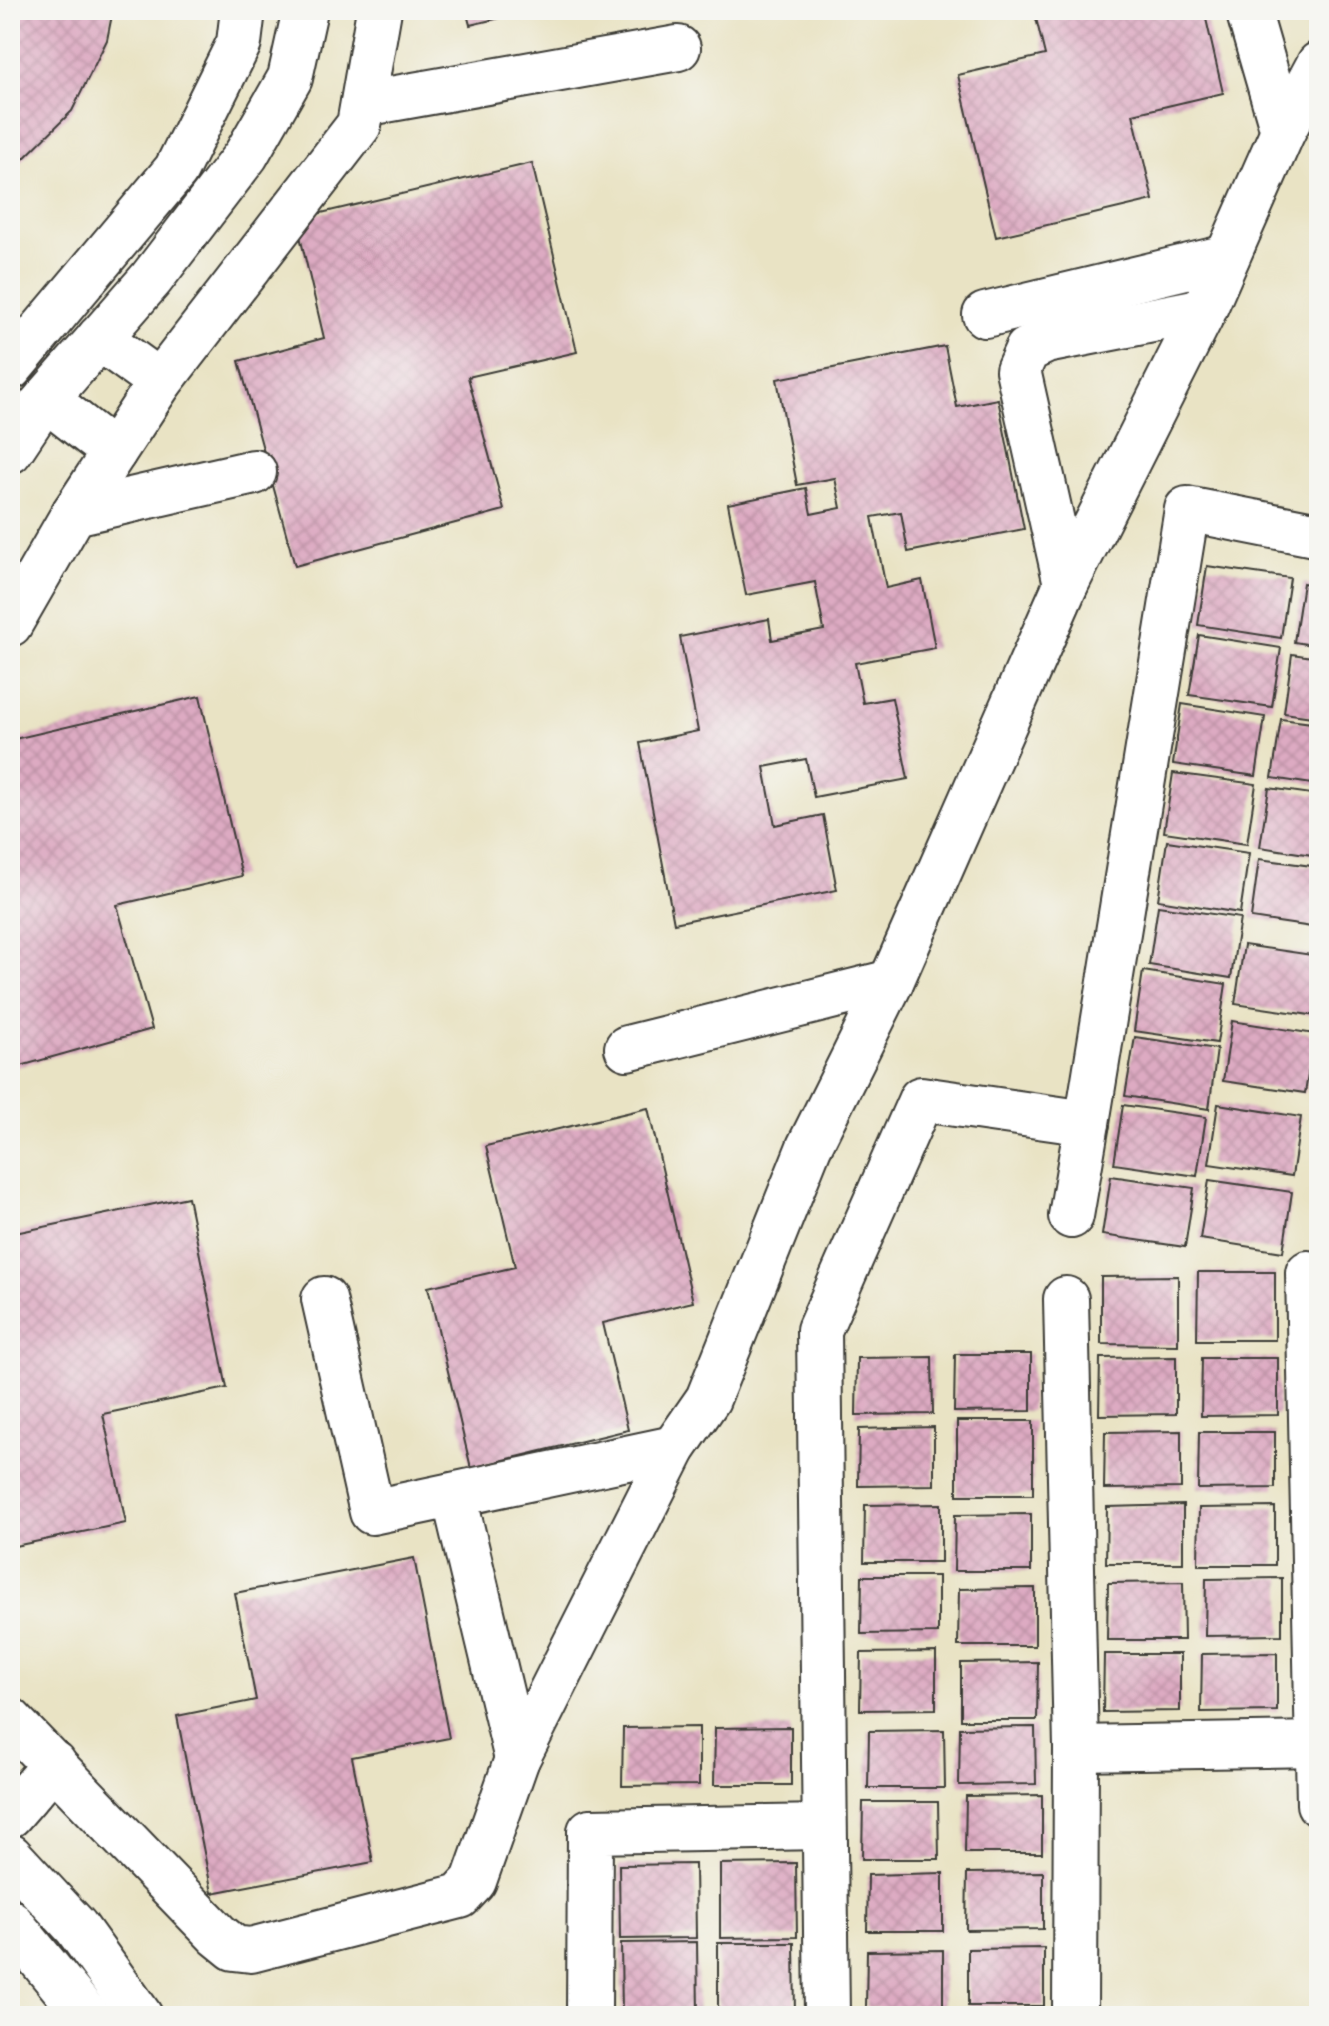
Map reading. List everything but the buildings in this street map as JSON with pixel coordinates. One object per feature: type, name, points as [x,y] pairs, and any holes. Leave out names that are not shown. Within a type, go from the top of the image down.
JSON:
[{"type":"street","points":[[114,452],[55,388],[18,359],[176,170],[239,43],[243,10]]},
{"type":"street","points":[[10,451],[55,388],[151,279],[246,155],[290,78],[305,10]]},
{"type":"street","points":[[10,624],[74,513],[160,382],[359,125],[379,10]]},
{"type":"street","points":[[1248,10],[1283,131]]},
{"type":"street","points":[[363,104],[678,48]]},
{"type":"street","points":[[10,1720],[234,1948],[251,1950],[460,1896],[474,1881],[517,1759],[674,1448],[708,1399],[809,1147],[891,982],[1066,584],[1204,310],[1283,131],[1319,64]]},
{"type":"street","points":[[985,315],[1227,257]]},
{"type":"street","points":[[1066,584],[1018,370],[1027,350],[1046,341],[1204,310]]},
{"type":"street","points":[[99,338],[160,382]]},
{"type":"street","points":[[74,513],[254,472]]},
{"type":"street","points":[[1071,1216],[1187,509],[1319,535]]},
{"type":"street","points":[[627,1048],[891,982]]},
{"type":"street","points":[[827,2016],[819,1330],[921,1099],[1087,1123]]},
{"type":"street","points":[[1308,1273],[1319,1804]]},
{"type":"street","points":[[324,1299],[372,1512],[674,1448]]},
{"type":"street","points":[[1066,1299],[1076,1748],[1075,2016]]},
{"type":"street","points":[[454,1496],[517,1759]]},
{"type":"street","points":[[1076,1748],[1319,1744]]},
{"type":"street","points":[[10,1815],[54,1764]]},
{"type":"street","points":[[589,2016],[590,1831],[823,1827]]},
{"type":"street","points":[[10,1856],[76,1927],[140,2016]]},
{"type":"street","points":[[10,1922],[87,2016]]}]
